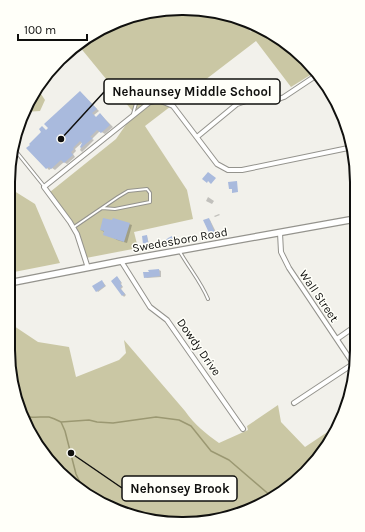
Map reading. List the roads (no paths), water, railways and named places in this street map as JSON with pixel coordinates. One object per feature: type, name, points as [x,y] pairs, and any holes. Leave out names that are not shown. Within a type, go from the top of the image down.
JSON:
[{"type":"main road","name":"Swedesboro Road","points":[[15,282],[121,261],[350,220]]},
{"type":"street","points":[[197,137],[236,104],[249,100],[276,100],[292,93],[312,78]]},
{"type":"street","points":[[88,268],[74,228],[44,187],[78,162],[86,153],[150,102],[161,101],[173,106],[217,164],[228,170],[242,170],[347,148]]},
{"type":"street","name":"Wall Street","points":[[280,233],[282,252],[289,268],[350,358]]},
{"type":"street","name":"Dowdy Drive","points":[[121,261],[144,300],[153,310],[167,320],[243,429]]},
{"type":"street","points":[[337,339],[350,330]]},
{"type":"street","points":[[294,403],[349,367]]},
{"type":"lane","points":[[133,116],[138,93],[146,91],[154,101]]},
{"type":"lane","points":[[17,153],[44,187]]},
{"type":"lane","points":[[74,228],[102,208],[128,191],[147,189],[150,193],[150,202],[115,209],[102,208]]},
{"type":"lane","points":[[180,251],[186,263],[203,286],[208,299]]},
{"type":"waterway","points":[[29,417],[49,417],[61,422],[79,480]]},
{"type":"waterway","points":[[61,422],[89,420],[113,423],[156,417],[179,420],[191,426],[211,451],[229,460],[268,494]]},
{"type":"place","name":"Nehaunsey Middle School","points":[[61,139]]},
{"type":"place","name":"Nehonsey Brook","points":[[71,453]]}]
